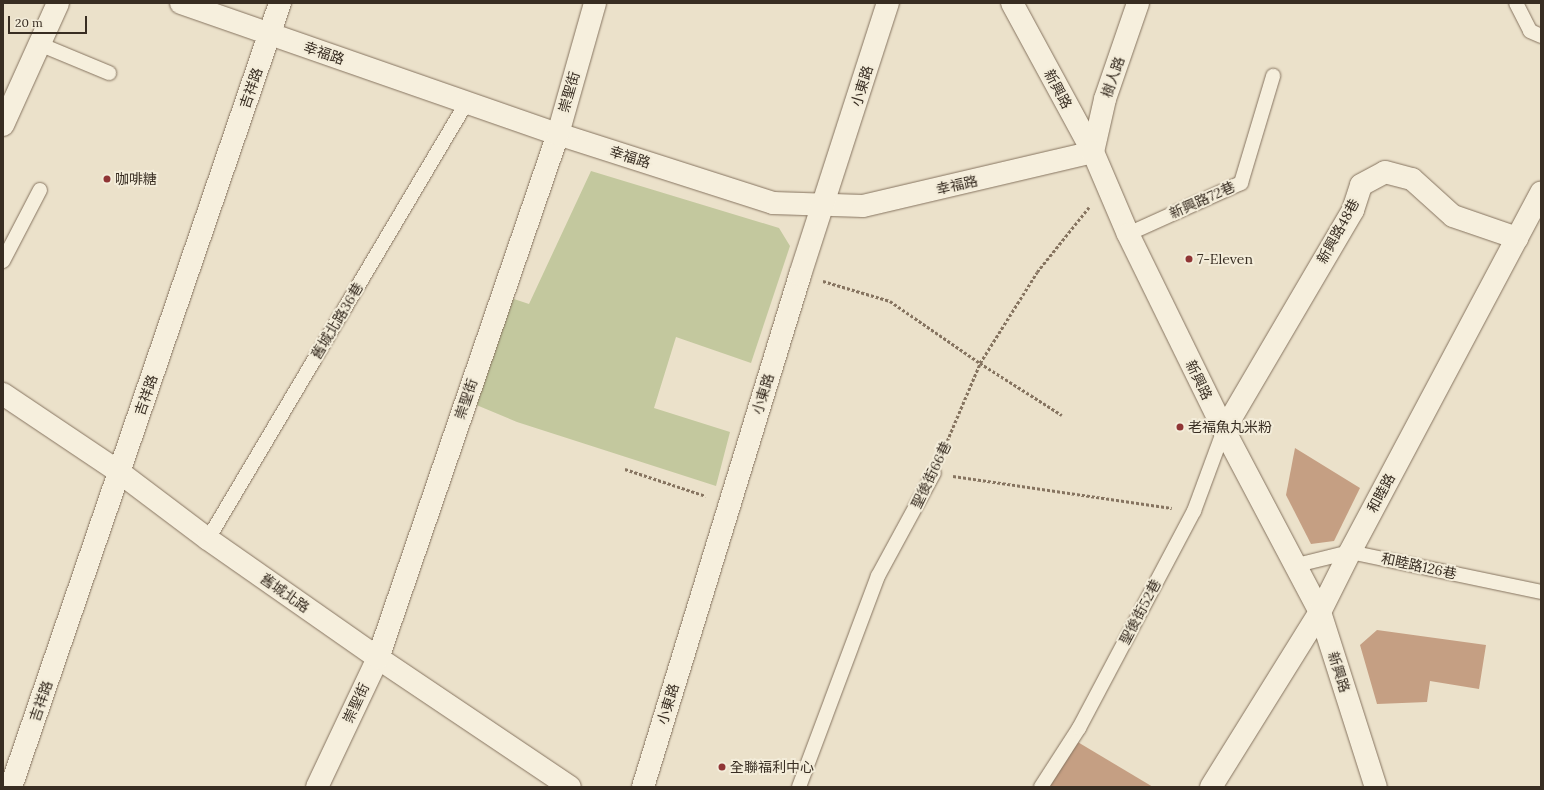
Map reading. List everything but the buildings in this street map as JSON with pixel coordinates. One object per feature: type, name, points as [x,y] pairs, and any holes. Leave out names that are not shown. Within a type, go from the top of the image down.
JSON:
[{"type":"street","points":[[3,125],[58,3]]},
{"type":"street","name":"幸福路","points":[[180,3],[558,134],[773,203],[823,206],[862,206],[1093,152]]},
{"type":"street","name":"吉祥路","points":[[11,787],[280,3]]},
{"type":"street","name":"崇聖街","points":[[317,787],[378,658],[558,134],[595,3]]},
{"type":"street","name":"新興路","points":[[1012,3],[1093,152],[1106,187],[1128,234],[1224,430],[1297,564],[1320,612],[1376,787]]},
{"type":"street","name":"樹人路","points":[[1093,152],[1105,99],[1138,3]]},
{"type":"street","name":"小東路","points":[[643,787],[884,4]]},
{"type":"street","name":"新興路48巷","points":[[1224,430],[1353,210],[1362,185],[1368,180],[1385,172],[1412,179],[1453,216],[1517,238]]},
{"type":"street","name":"和睦路","points":[[1211,787],[1320,612],[1350,552],[1541,194]]},
{"type":"street","name":"舊城北路","points":[[3,394],[119,472],[208,539],[378,658],[570,787]]},
{"type":"lane","points":[[1516,3],[1530,31],[1541,36]]},
{"type":"lane","points":[[39,44],[109,73]]},
{"type":"lane","name":"新興路72巷","points":[[1128,234],[1241,183],[1273,76]]},
{"type":"lane","name":"舊城北路36巷","points":[[208,539],[467,102]]},
{"type":"lane","points":[[3,261],[40,190]]},
{"type":"lane","name":"聖後街52巷","points":[[1041,787],[1079,728],[1194,511],[1224,430]]},
{"type":"lane","name":"聖後街66巷","points":[[799,787],[878,576],[934,473]]},
{"type":"lane","name":"和睦路126巷","points":[[1297,564],[1350,552],[1541,592]]},
{"type":"path","name":"聖後街66巷","points":[[934,473],[980,363],[1037,272],[1106,187]]},
{"type":"path","points":[[800,274],[890,301],[980,363],[1062,415]]},
{"type":"path","points":[[625,469],[730,504]]},
{"type":"path","points":[[934,473],[1194,511]]},
{"type":"green space","points":[[591,171],[779,228],[790,246],[751,363],[676,337],[654,408],[730,432],[716,486],[517,422],[474,404],[511,298],[529,304]]},
{"type":"place","name":"咖啡糖","points":[[107,179]]},
{"type":"place","name":"7-Eleven","points":[[1189,259]]},
{"type":"place","name":"老福魚丸米粉","points":[[1180,427]]},
{"type":"place","name":"全聯福利中心","points":[[722,767]]}]
